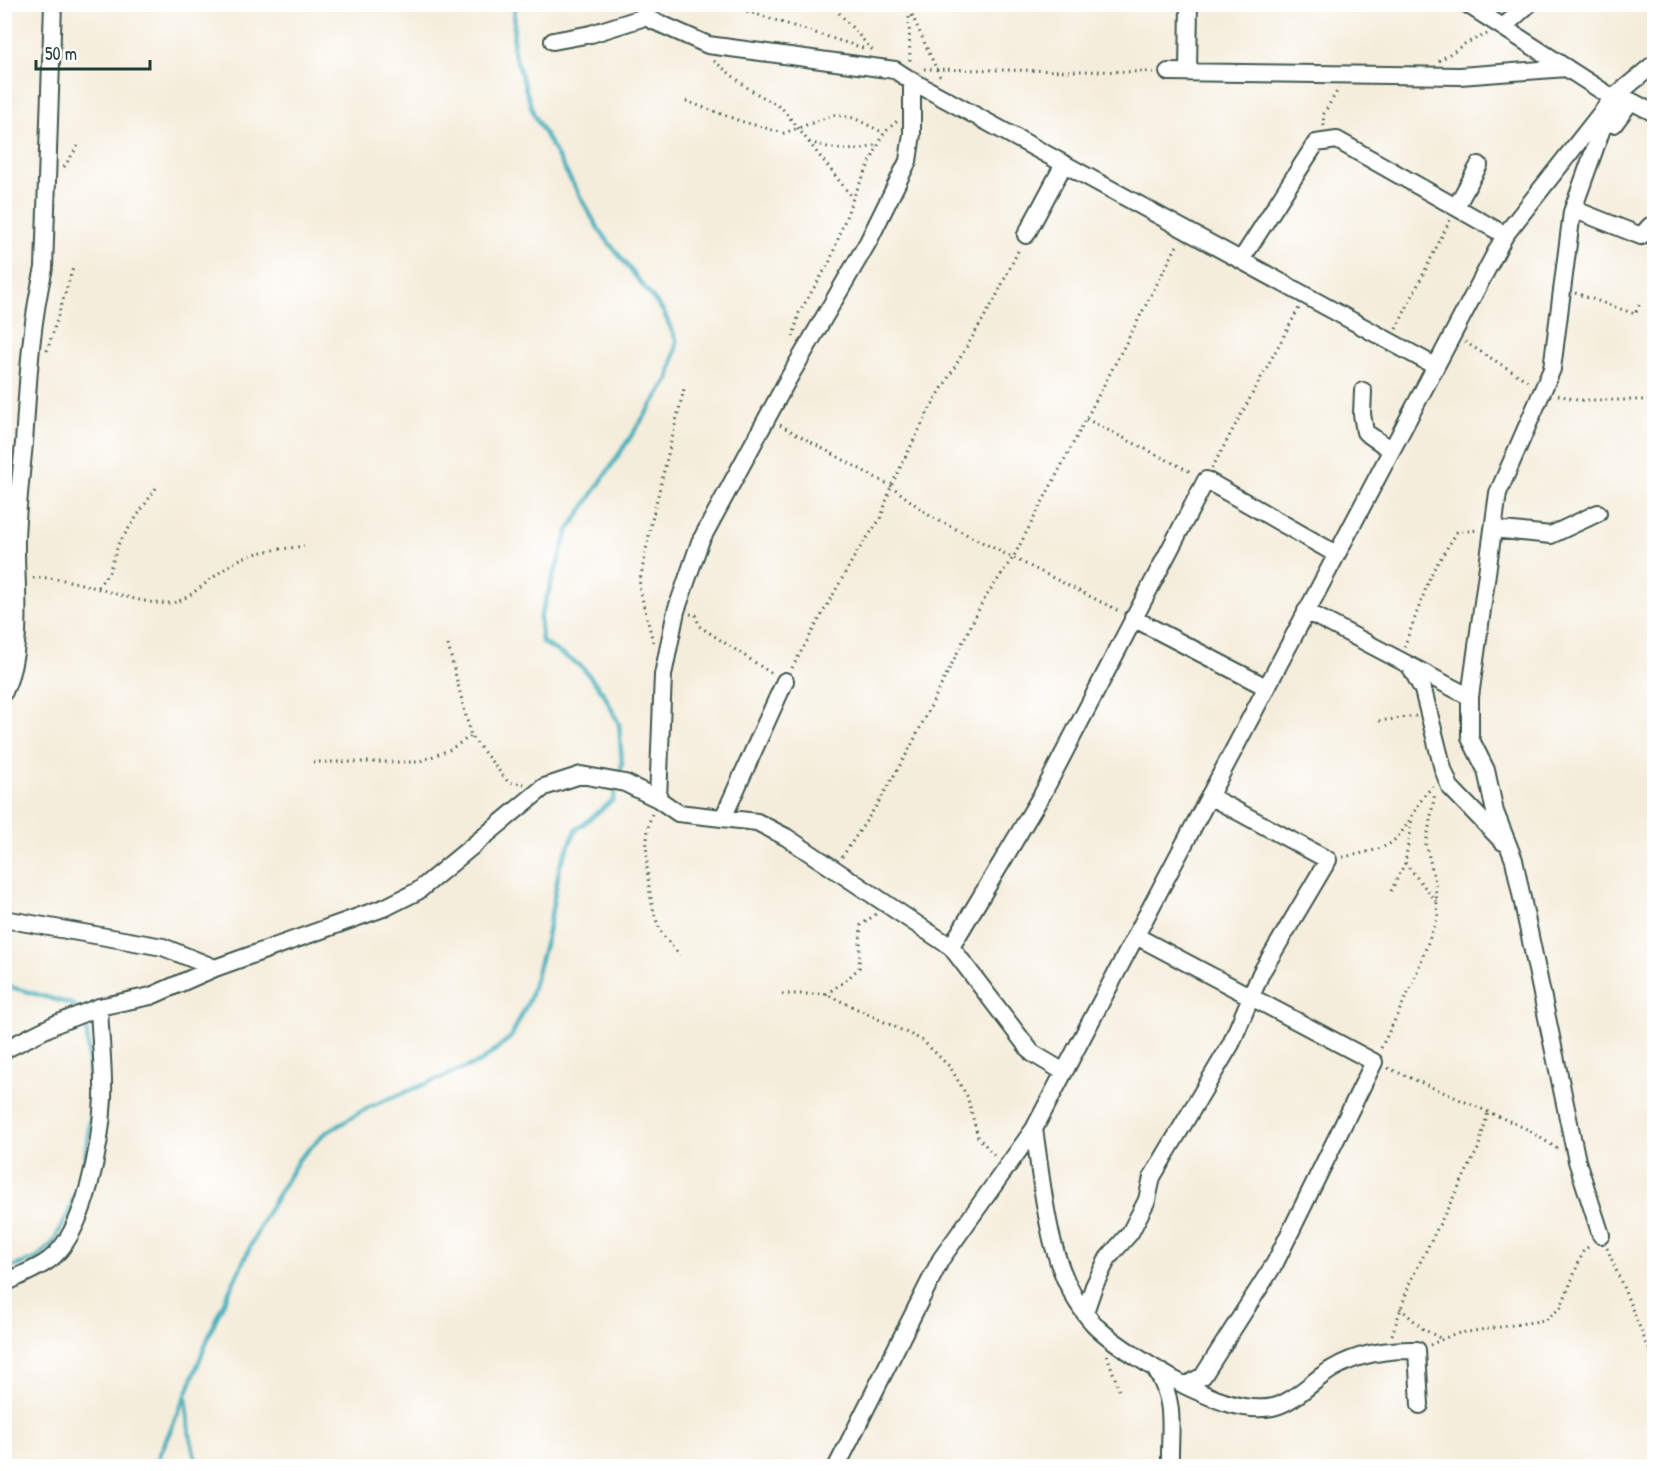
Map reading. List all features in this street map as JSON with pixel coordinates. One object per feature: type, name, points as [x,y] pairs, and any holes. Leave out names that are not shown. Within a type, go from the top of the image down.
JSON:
[{"type":"street","points":[[4,692],[11,676],[16,644],[16,536],[28,369],[33,310],[44,268],[53,4]]},
{"type":"street","points":[[1188,72],[1189,4]]},
{"type":"street","points":[[1467,4],[1613,98]]},
{"type":"street","points":[[1503,27],[1529,4]]},
{"type":"street","points":[[554,41],[591,34],[646,11],[708,45],[895,70],[1435,366]]},
{"type":"street","points":[[837,1467],[941,1259],[1034,1129],[1504,235],[1613,98],[1654,64]]},
{"type":"street","points":[[1168,72],[1427,76],[1567,68]]},
{"type":"street","points":[[658,799],[663,675],[676,610],[700,542],[767,418],[868,243],[908,161],[912,134],[912,81]]},
{"type":"street","points":[[1601,1235],[1577,1161],[1509,848],[1495,812],[1486,770],[1470,738],[1470,697],[1498,493],[1552,369],[1573,209],[1613,98]]},
{"type":"street","points":[[1604,123],[1614,124],[1630,101],[1654,113]]},
{"type":"street","points":[[1241,261],[1316,143],[1337,140],[1504,235]]},
{"type":"street","points":[[1562,162],[1585,176]]},
{"type":"street","points":[[1026,235],[1064,164]]},
{"type":"street","points":[[1456,207],[1479,165]]},
{"type":"street","points":[[1573,209],[1641,236],[1653,224]]},
{"type":"street","points":[[1363,390],[1362,414],[1365,432],[1391,450]]},
{"type":"street","points":[[951,947],[1043,793],[1206,480],[1336,554]]},
{"type":"street","points":[[1493,529],[1551,535],[1598,513]]},
{"type":"street","points":[[1306,611],[1470,697]]},
{"type":"street","points":[[1133,618],[1266,687]]},
{"type":"street","points":[[1405,663],[1423,690],[1443,769],[1450,787],[1509,848]]},
{"type":"street","points":[[723,818],[785,681]]},
{"type":"street","points":[[4,1050],[88,1012],[151,996],[215,968],[386,907],[418,891],[544,787],[581,775],[625,783],[658,799],[678,813],[757,822],[786,837],[951,947],[1032,1053],[1064,1072]]},
{"type":"street","points":[[1085,1312],[1103,1267],[1130,1233],[1147,1200],[1152,1177],[1231,1044],[1250,996],[1328,860],[1209,796]]},
{"type":"street","points":[[4,919],[163,947],[215,968]]},
{"type":"street","points":[[1136,936],[1374,1062],[1275,1263],[1203,1376],[1186,1385]]},
{"type":"street","points":[[4,1284],[50,1260],[70,1237],[86,1194],[98,1144],[103,1098],[88,1012]]},
{"type":"street","points":[[1034,1129],[1049,1229],[1068,1286],[1092,1323],[1186,1385],[1215,1400],[1249,1408],[1274,1407],[1326,1372],[1359,1356],[1389,1350],[1417,1350],[1420,1405]]},
{"type":"street","points":[[1154,1366],[1167,1389],[1171,1415],[1170,1467]]},
{"type":"path","points":[[724,4],[873,51]]},
{"type":"path","points":[[831,4],[873,51],[895,70]]},
{"type":"path","points":[[908,4],[912,81]]},
{"type":"path","points":[[909,15],[939,70],[1168,72]]},
{"type":"path","points":[[1427,76],[1441,58],[1466,43],[1503,27]]},
{"type":"path","points":[[708,45],[714,63],[749,89],[782,108],[853,198]]},
{"type":"path","points":[[1324,142],[1323,115],[1345,76]]},
{"type":"path","points":[[686,101],[740,121],[784,133],[834,115],[854,118],[884,133]]},
{"type":"path","points":[[792,344],[799,313],[831,261],[853,198],[884,133],[912,107]]},
{"type":"path","points":[[809,142],[842,151],[865,150],[879,144]]},
{"type":"path","points":[[1389,341],[1456,207]]},
{"type":"path","points":[[835,868],[883,796],[910,748],[983,601],[1014,556],[1185,230]]},
{"type":"path","points":[[676,610],[696,615],[699,626],[785,681],[857,552],[881,518],[891,486],[928,412],[995,299],[1026,235]]},
{"type":"path","points":[[28,369],[49,349],[73,268]]},
{"type":"path","points":[[1562,289],[1635,314],[1640,303]]},
{"type":"path","points":[[1086,419],[1206,480],[1305,296]]},
{"type":"path","points":[[1452,334],[1543,391],[1577,400],[1652,400]]},
{"type":"path","points":[[654,646],[639,586],[651,524],[684,389]]},
{"type":"path","points":[[767,418],[891,486],[930,516],[1014,556],[1133,618]]},
{"type":"path","points":[[98,587],[109,572],[119,543],[156,488]]},
{"type":"path","points":[[1405,663],[1428,582],[1457,532],[1493,529]]},
{"type":"path","points":[[16,580],[51,577],[98,587],[150,602],[177,602],[245,557],[304,546]]},
{"type":"path","points":[[448,645],[471,736],[508,782],[544,787]]},
{"type":"path","points":[[1379,722],[1430,715]]},
{"type":"path","points":[[313,762],[418,762],[448,750],[471,736]]},
{"type":"path","points":[[1328,860],[1391,843],[1413,814],[1423,795],[1438,783],[1426,844],[1438,916],[1434,933],[1374,1062],[1525,1128],[1577,1161]]},
{"type":"path","points":[[658,799],[647,825],[646,871],[661,932],[680,955]]},
{"type":"path","points":[[1391,891],[1405,863],[1413,814]]},
{"type":"path","points":[[1405,863],[1437,902]]},
{"type":"path","points":[[826,994],[859,968],[861,926],[869,917],[894,907]]},
{"type":"path","points":[[782,994],[826,994],[922,1040],[943,1060],[967,1096],[978,1137],[1006,1169]]},
{"type":"path","points":[[1389,1350],[1400,1308],[1430,1242],[1478,1149],[1488,1112]]},
{"type":"path","points":[[1417,1350],[1454,1334],[1546,1320],[1561,1307],[1583,1252],[1601,1235],[1654,1362]]},
{"type":"path","points":[[1400,1308],[1423,1329],[1442,1340]]},
{"type":"waterway","points":[[197,1466],[190,1436],[186,1395],[214,1323],[264,1218],[299,1159],[324,1134],[369,1107],[482,1061],[511,1037],[530,998],[547,937],[560,865],[576,830],[613,800],[622,764],[619,724],[604,694],[582,667],[542,642],[540,618],[568,531],[669,379],[677,342],[663,311],[599,230],[534,115],[513,49],[515,4]]},
{"type":"waterway","points":[[4,651],[9,581]]},
{"type":"waterway","points":[[4,985],[74,1005],[86,1019],[92,1106],[84,1168],[69,1212],[53,1243],[37,1258],[4,1270]]},
{"type":"waterway","points":[[144,1466],[157,1461],[185,1397]]}]
